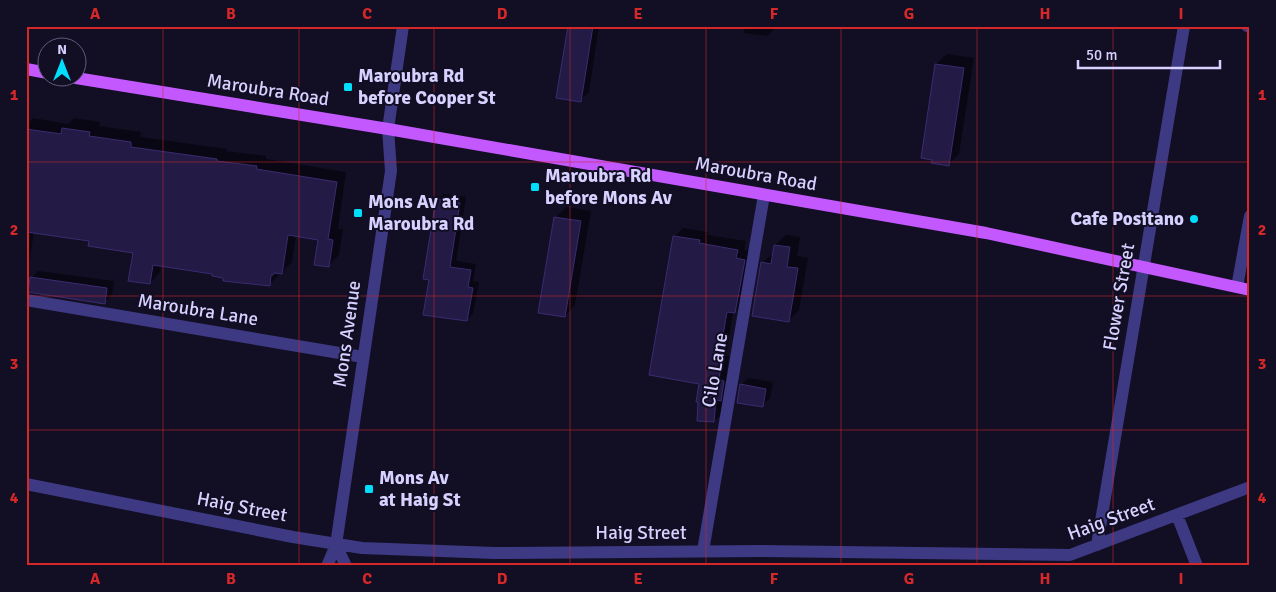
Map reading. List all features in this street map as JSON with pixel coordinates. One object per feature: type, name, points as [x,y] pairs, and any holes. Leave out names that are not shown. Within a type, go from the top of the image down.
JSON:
[{"type":"main road","name":"Maroubra Road","points":[[88,80],[388,128],[986,233],[1250,290]]},
{"type":"street","name":"Mons Avenue","points":[[327,566],[336,545],[391,171],[388,128],[403,26]]},
{"type":"street","name":"Flower Street","points":[[1097,545],[1184,26]]},
{"type":"street","name":"Cilo Lane","points":[[703,551],[764,195]]},
{"type":"street","points":[[1237,287],[1250,216]]},
{"type":"street","name":"Maroubra Lane","points":[[26,300],[363,357]]},
{"type":"street","name":"Haig Street","points":[[26,484],[336,545],[362,548],[494,552],[703,551],[1070,555],[1250,487]]},
{"type":"street","points":[[1177,515],[1197,566]]},
{"type":"street","points":[[336,545],[346,566]]},
{"type":"building","points":[[568,26],[593,26],[581,102],[556,98]]},
{"type":"building","points":[[935,64],[964,68],[949,166],[931,163],[932,160],[921,158]]},
{"type":"building","points":[[62,128],[90,132],[89,136],[131,142],[131,147],[217,159],[217,161],[257,166],[256,169],[337,182],[328,239],[333,240],[329,267],[314,265],[318,240],[288,235],[282,274],[274,273],[271,275],[270,286],[223,281],[223,278],[212,276],[212,274],[153,265],[150,284],[128,281],[133,253],[88,246],[89,241],[26,232],[26,129],[61,134]]},
{"type":"building","points":[[436,199],[460,203],[450,267],[471,270],[468,287],[473,288],[467,321],[423,315],[429,280],[423,279]]},
{"type":"building","points":[[554,217],[581,221],[565,317],[538,313]]},
{"type":"building","points":[[673,236],[700,240],[699,243],[738,250],[736,258],[745,260],[735,313],[727,312],[718,364],[721,365],[719,380],[724,381],[721,401],[716,400],[714,422],[697,421],[698,402],[696,402],[699,384],[649,375]]},
{"type":"building","points":[[774,245],[790,247],[787,267],[798,268],[789,322],[752,316],[761,262],[771,264]]},
{"type":"building","points":[[30,277],[107,288],[105,304],[28,292]]},
{"type":"building","points":[[740,384],[766,389],[763,407],[737,403]]},
{"type":"place","name":"Maroubra Rd before Cooper St","points":[[348,87]]},
{"type":"place","name":"Maroubra Rd before Mons Av","points":[[535,187]]},
{"type":"place","name":"Mons Av at Maroubra Rd","points":[[358,213]]},
{"type":"place","name":"Cafe Positano","points":[[1194,219]]},
{"type":"place","name":"Mons Av at Haig St","points":[[369,489]]}]
